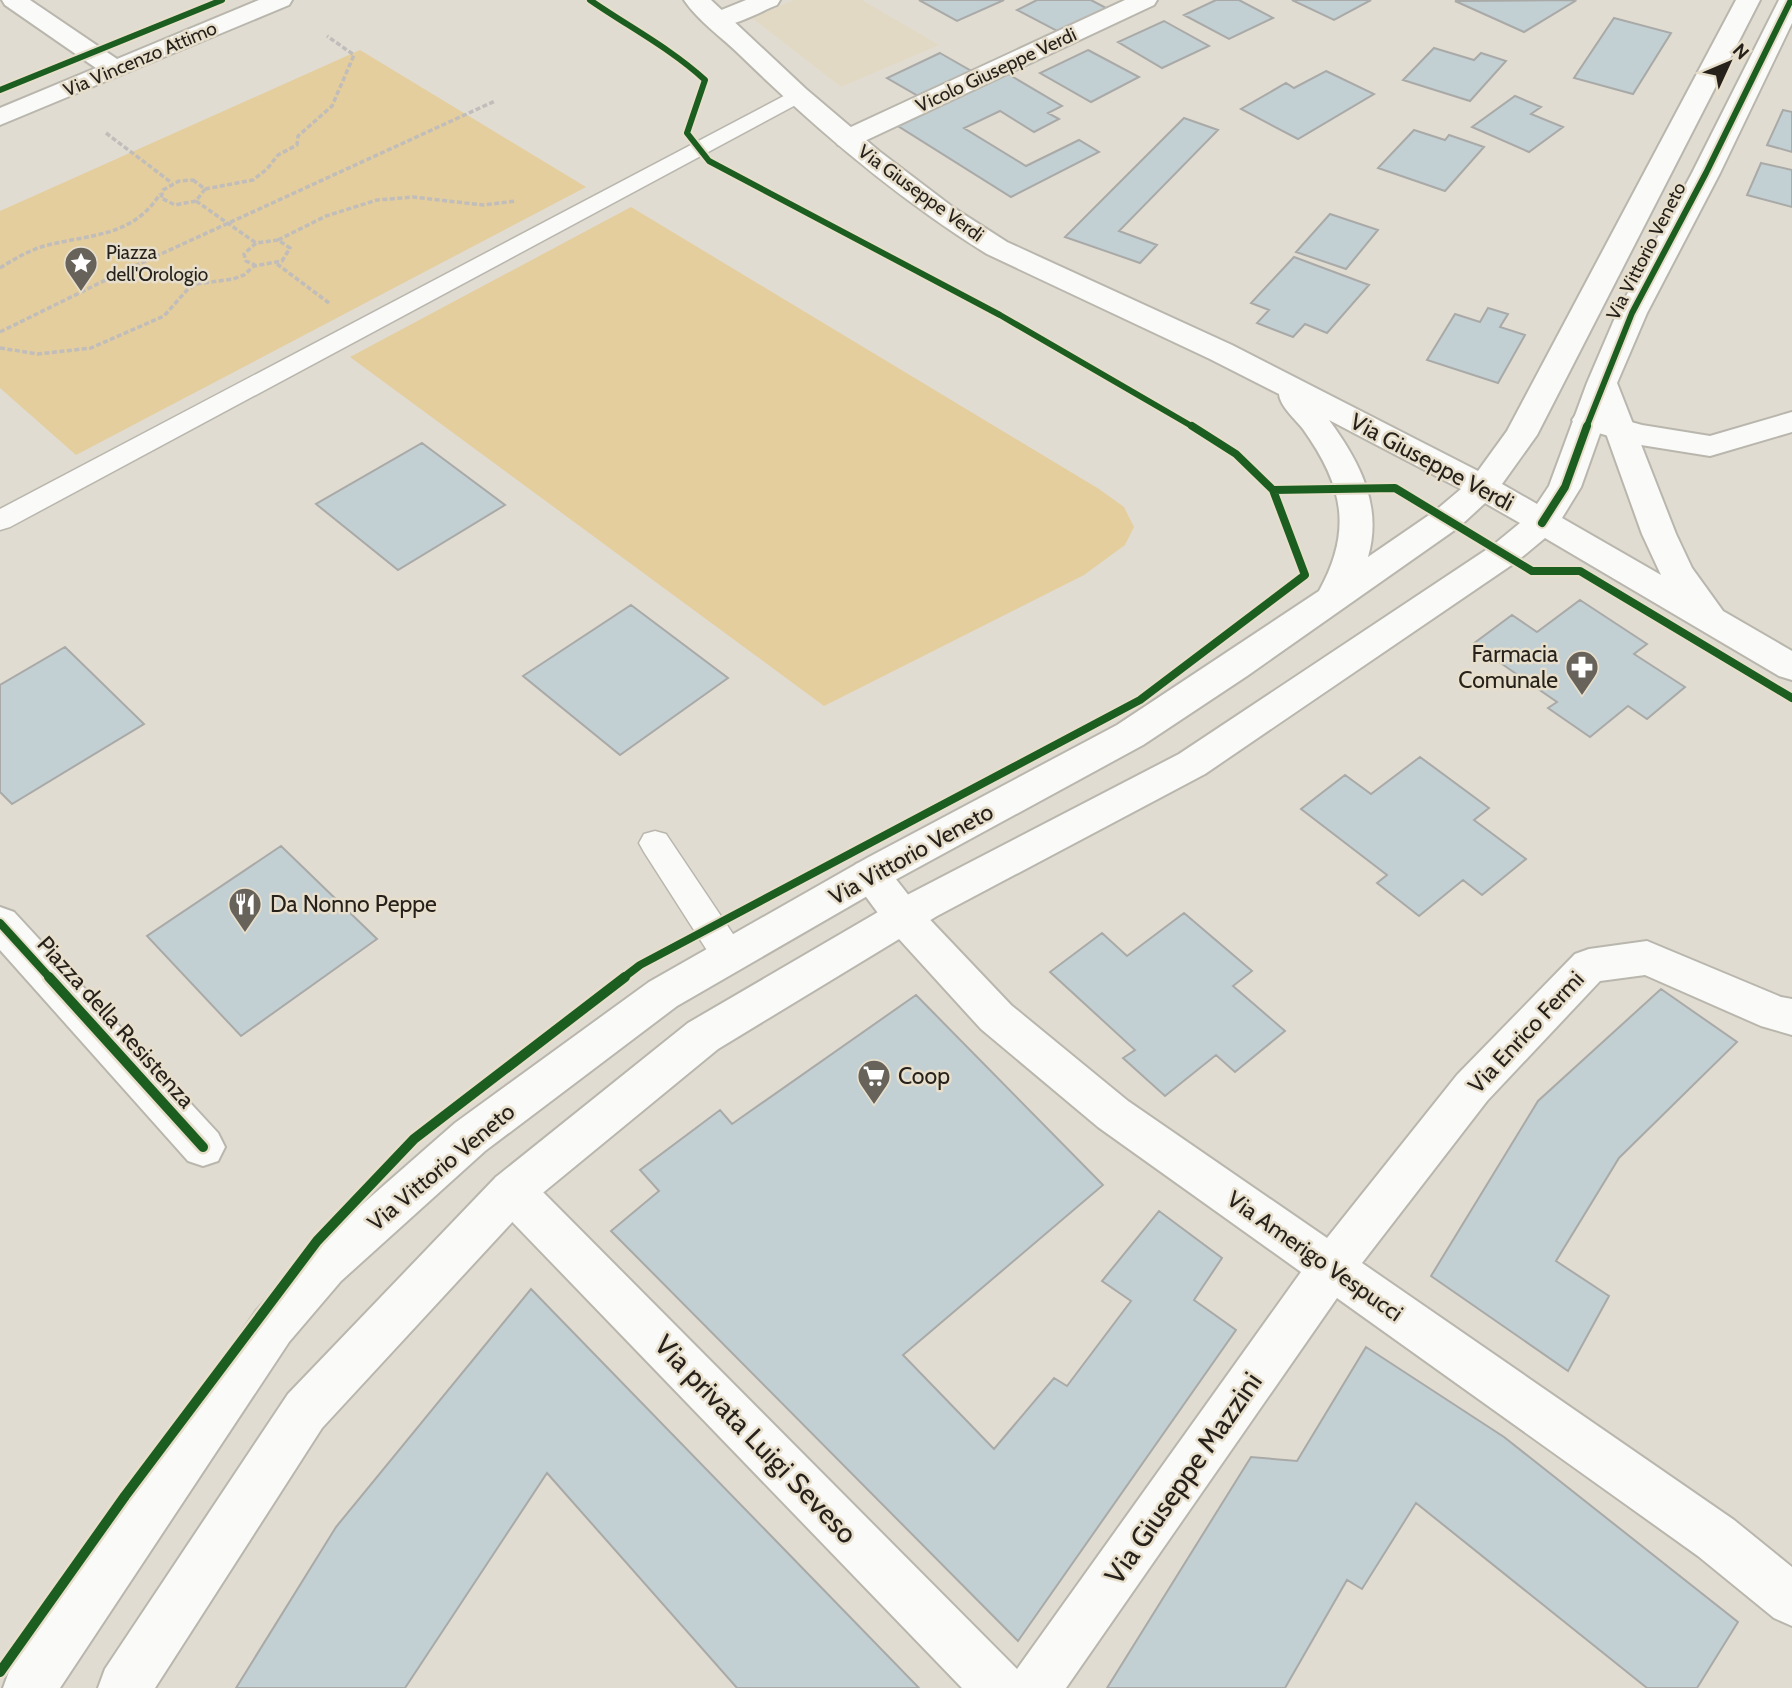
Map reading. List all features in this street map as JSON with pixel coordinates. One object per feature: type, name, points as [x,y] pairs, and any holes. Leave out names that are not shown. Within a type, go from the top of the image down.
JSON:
[{"type":"street","points":[[14,0],[115,69]]},
{"type":"street","name":"Via Vincenzo Attimo","points":[[0,117],[280,0]]},
{"type":"street","points":[[703,7],[768,0]]},
{"type":"street","name":"Vicolo Giuseppe Verdi","points":[[847,139],[1145,0]]},
{"type":"street","name":"Via Vittorio Veneto","points":[[29,1688],[273,1326],[325,1266],[470,1138],[663,994],[870,875],[1130,735],[1329,603],[1447,519],[1483,487],[1521,435],[1748,0]]},
{"type":"street","name":"Via Vittorio Veneto","points":[[124,1688],[305,1411],[512,1191],[703,1037],[903,917],[1192,764],[1504,554],[1542,523],[1565,487],[1602,383],[1632,313],[1706,173],[1791,0]]},
{"type":"street","name":"Via Giuseppe Verdi","points":[[703,7],[847,139],[946,217],[997,248],[1283,383],[1483,487],[1792,667]]},
{"type":"street","name":"Via Giuseppe Verdi","points":[[1283,383],[1326,436],[1340,460],[1358,506],[1354,553],[1344,581],[1329,603]]},
{"type":"street","points":[[1602,383],[1633,457],[1659,534],[1677,573],[1716,624]]},
{"type":"street","points":[[1588,420],[1620,430],[1710,446],[1792,422]]},
{"type":"street","name":"Via Amerigo Vespucci","points":[[870,875],[903,917],[996,1017],[1092,1096],[1331,1268],[1716,1538],[1792,1600]]},
{"type":"street","name":"Piazza della Resistenza","points":[[0,923],[203,1147]]},
{"type":"street","name":"Via Enrico Fermi","points":[[1331,1268],[1472,1088],[1589,966],[1647,958],[1776,1014],[1792,1017]]},
{"type":"street","name":"Via privata Luigi Seveso","points":[[512,1191],[999,1688]]},
{"type":"street","name":"Via Giuseppe Mazzini","points":[[1035,1688],[1331,1268]]},
{"type":"lane","points":[[0,521],[797,95]]},
{"type":"lane","points":[[655,843],[729,956]]},
{"type":"path","points":[[0,268],[24,254],[48,245],[115,231],[155,207],[160,194],[172,183],[194,180],[205,189],[253,180],[267,169],[278,155],[297,145],[298,136],[332,106],[351,69],[354,55],[327,36]]},
{"type":"path","points":[[0,332],[495,101]]},
{"type":"path","points":[[106,133],[172,183]]},
{"type":"path","points":[[160,194],[168,204],[181,205],[196,201],[205,189]]},
{"type":"path","points":[[278,240],[290,248],[288,257],[277,264],[255,265],[246,261],[244,254],[256,243],[278,240],[350,207],[383,199],[413,197],[481,205],[519,200]]},
{"type":"path","points":[[196,201],[256,243]]},
{"type":"path","points":[[277,264],[360,327]]},
{"type":"path","points":[[0,348],[20,354],[45,355],[72,354],[99,347],[167,314],[179,303],[184,291],[204,282],[243,275],[255,265]]},
{"type":"shaded area","points":[[794,0],[862,0],[939,45],[841,87],[752,18]]},
{"type":"shaded area","points":[[360,50],[586,187],[76,455],[0,388],[0,211]]},
{"type":"shaded area","points":[[631,207],[1099,489],[1124,507],[1134,527],[1125,545],[1084,575],[824,706],[350,357]]},
{"type":"building","points":[[919,0],[1004,0],[957,21]]},
{"type":"building","points":[[1037,0],[1091,0],[1108,9],[1059,32],[1017,10]]},
{"type":"building","points":[[1216,0],[1239,0],[1273,18],[1229,39],[1184,15]]},
{"type":"building","points":[[1292,0],[1371,0],[1334,20]]},
{"type":"building","points":[[1455,1],[1575,1],[1524,32]]},
{"type":"building","points":[[1614,18],[1671,33],[1633,94],[1574,78]]},
{"type":"building","points":[[1164,21],[1209,46],[1162,68],[1118,42]]},
{"type":"building","points":[[1434,48],[1474,60],[1481,53],[1506,61],[1470,101],[1403,80]]},
{"type":"building","points":[[1088,50],[1139,77],[1091,102],[1040,73]]},
{"type":"building","points":[[940,53],[973,72],[920,97],[887,78]]},
{"type":"building","points":[[1326,71],[1374,94],[1298,139],[1241,109],[1286,83],[1294,88]]},
{"type":"building","points":[[1008,74],[1062,106],[1048,113],[1059,119],[1034,132],[1000,111],[964,128],[1026,166],[1079,140],[1099,152],[1011,197],[898,126]]},
{"type":"building","points":[[1515,96],[1541,107],[1531,114],[1563,127],[1529,152],[1472,127]]},
{"type":"building","points":[[1783,110],[1792,112],[1792,152],[1767,145]]},
{"type":"building","points":[[1184,118],[1218,130],[1119,231],[1157,245],[1140,263],[1065,237]]},
{"type":"building","points":[[1414,130],[1445,140],[1449,135],[1484,147],[1445,191],[1378,168]]},
{"type":"building","points":[[1761,163],[1792,170],[1792,207],[1747,195]]},
{"type":"building","points":[[1330,214],[1378,230],[1346,269],[1296,252]]},
{"type":"building","points":[[1294,257],[1369,285],[1327,333],[1305,324],[1293,337],[1257,323],[1269,310],[1251,303]]},
{"type":"building","points":[[1488,308],[1508,314],[1500,327],[1525,335],[1498,383],[1427,360],[1455,314],[1480,322]]},
{"type":"building","points":[[422,443],[505,505],[398,570],[316,504]]},
{"type":"building","points":[[1580,600],[1647,644],[1634,654],[1685,687],[1647,719],[1628,706],[1590,737],[1548,708],[1557,702],[1473,644],[1512,615],[1537,632]]},
{"type":"building","points":[[631,605],[728,678],[620,755],[523,676]]},
{"type":"building","points":[[65,647],[144,724],[12,804],[0,792],[0,685]]},
{"type":"building","points":[[1420,757],[1489,808],[1474,820],[1526,859],[1482,895],[1463,880],[1419,916],[1377,883],[1387,875],[1301,809],[1345,775],[1371,794]]},
{"type":"building","points":[[281,846],[377,939],[241,1036],[147,936]]},
{"type":"building","points":[[1184,913],[1252,971],[1233,986],[1285,1031],[1235,1072],[1216,1055],[1165,1096],[1123,1058],[1135,1050],[1050,972],[1102,933],[1127,956]]},
{"type":"building","points":[[1661,989],[1737,1042],[1619,1158],[1556,1261],[1609,1296],[1568,1371],[1431,1276],[1538,1101]]},
{"type":"building","points":[[916,995],[1103,1185],[903,1355],[994,1449],[1054,1378],[1067,1386],[1131,1301],[1102,1281],[1159,1211],[1222,1258],[1194,1300],[1236,1330],[1018,1641],[611,1231],[659,1191],[640,1170],[720,1110],[732,1124]]},
{"type":"building","points":[[531,1289],[919,1688],[737,1688],[547,1473],[405,1688],[236,1688],[336,1527]]},
{"type":"building","points":[[1366,1347],[1504,1437],[1738,1622],[1697,1688],[1647,1688],[1416,1503],[1362,1589],[1347,1580],[1285,1688],[1107,1688],[1251,1457],[1297,1461]]},
{"type":"cycle path","points":[[0,90],[222,0]]},
{"type":"cycle path","points":[[590,0],[626,25],[678,55],[705,80],[687,133],[709,161],[1000,315],[1204,433],[1236,454],[1273,490],[1395,488],[1532,571],[1580,571],[1792,698]]},
{"type":"cycle path","points":[[1542,523],[1565,487],[1602,383],[1632,313],[1706,173],[1791,0]]},
{"type":"cycle path","points":[[0,1672],[125,1496],[317,1241],[414,1139],[640,965],[1140,700],[1305,575],[1273,490]]},
{"type":"cycle path","points":[[0,923],[203,1147]]},
{"type":"place","name":"Piazza dell'Orologio","points":[[81,293]]},
{"type":"place","name":"Farmacia Comunale","points":[[1582,697]]},
{"type":"place","name":"Da Nonno Peppe","points":[[245,934]]},
{"type":"place","name":"Coop","points":[[874,1106]]}]
